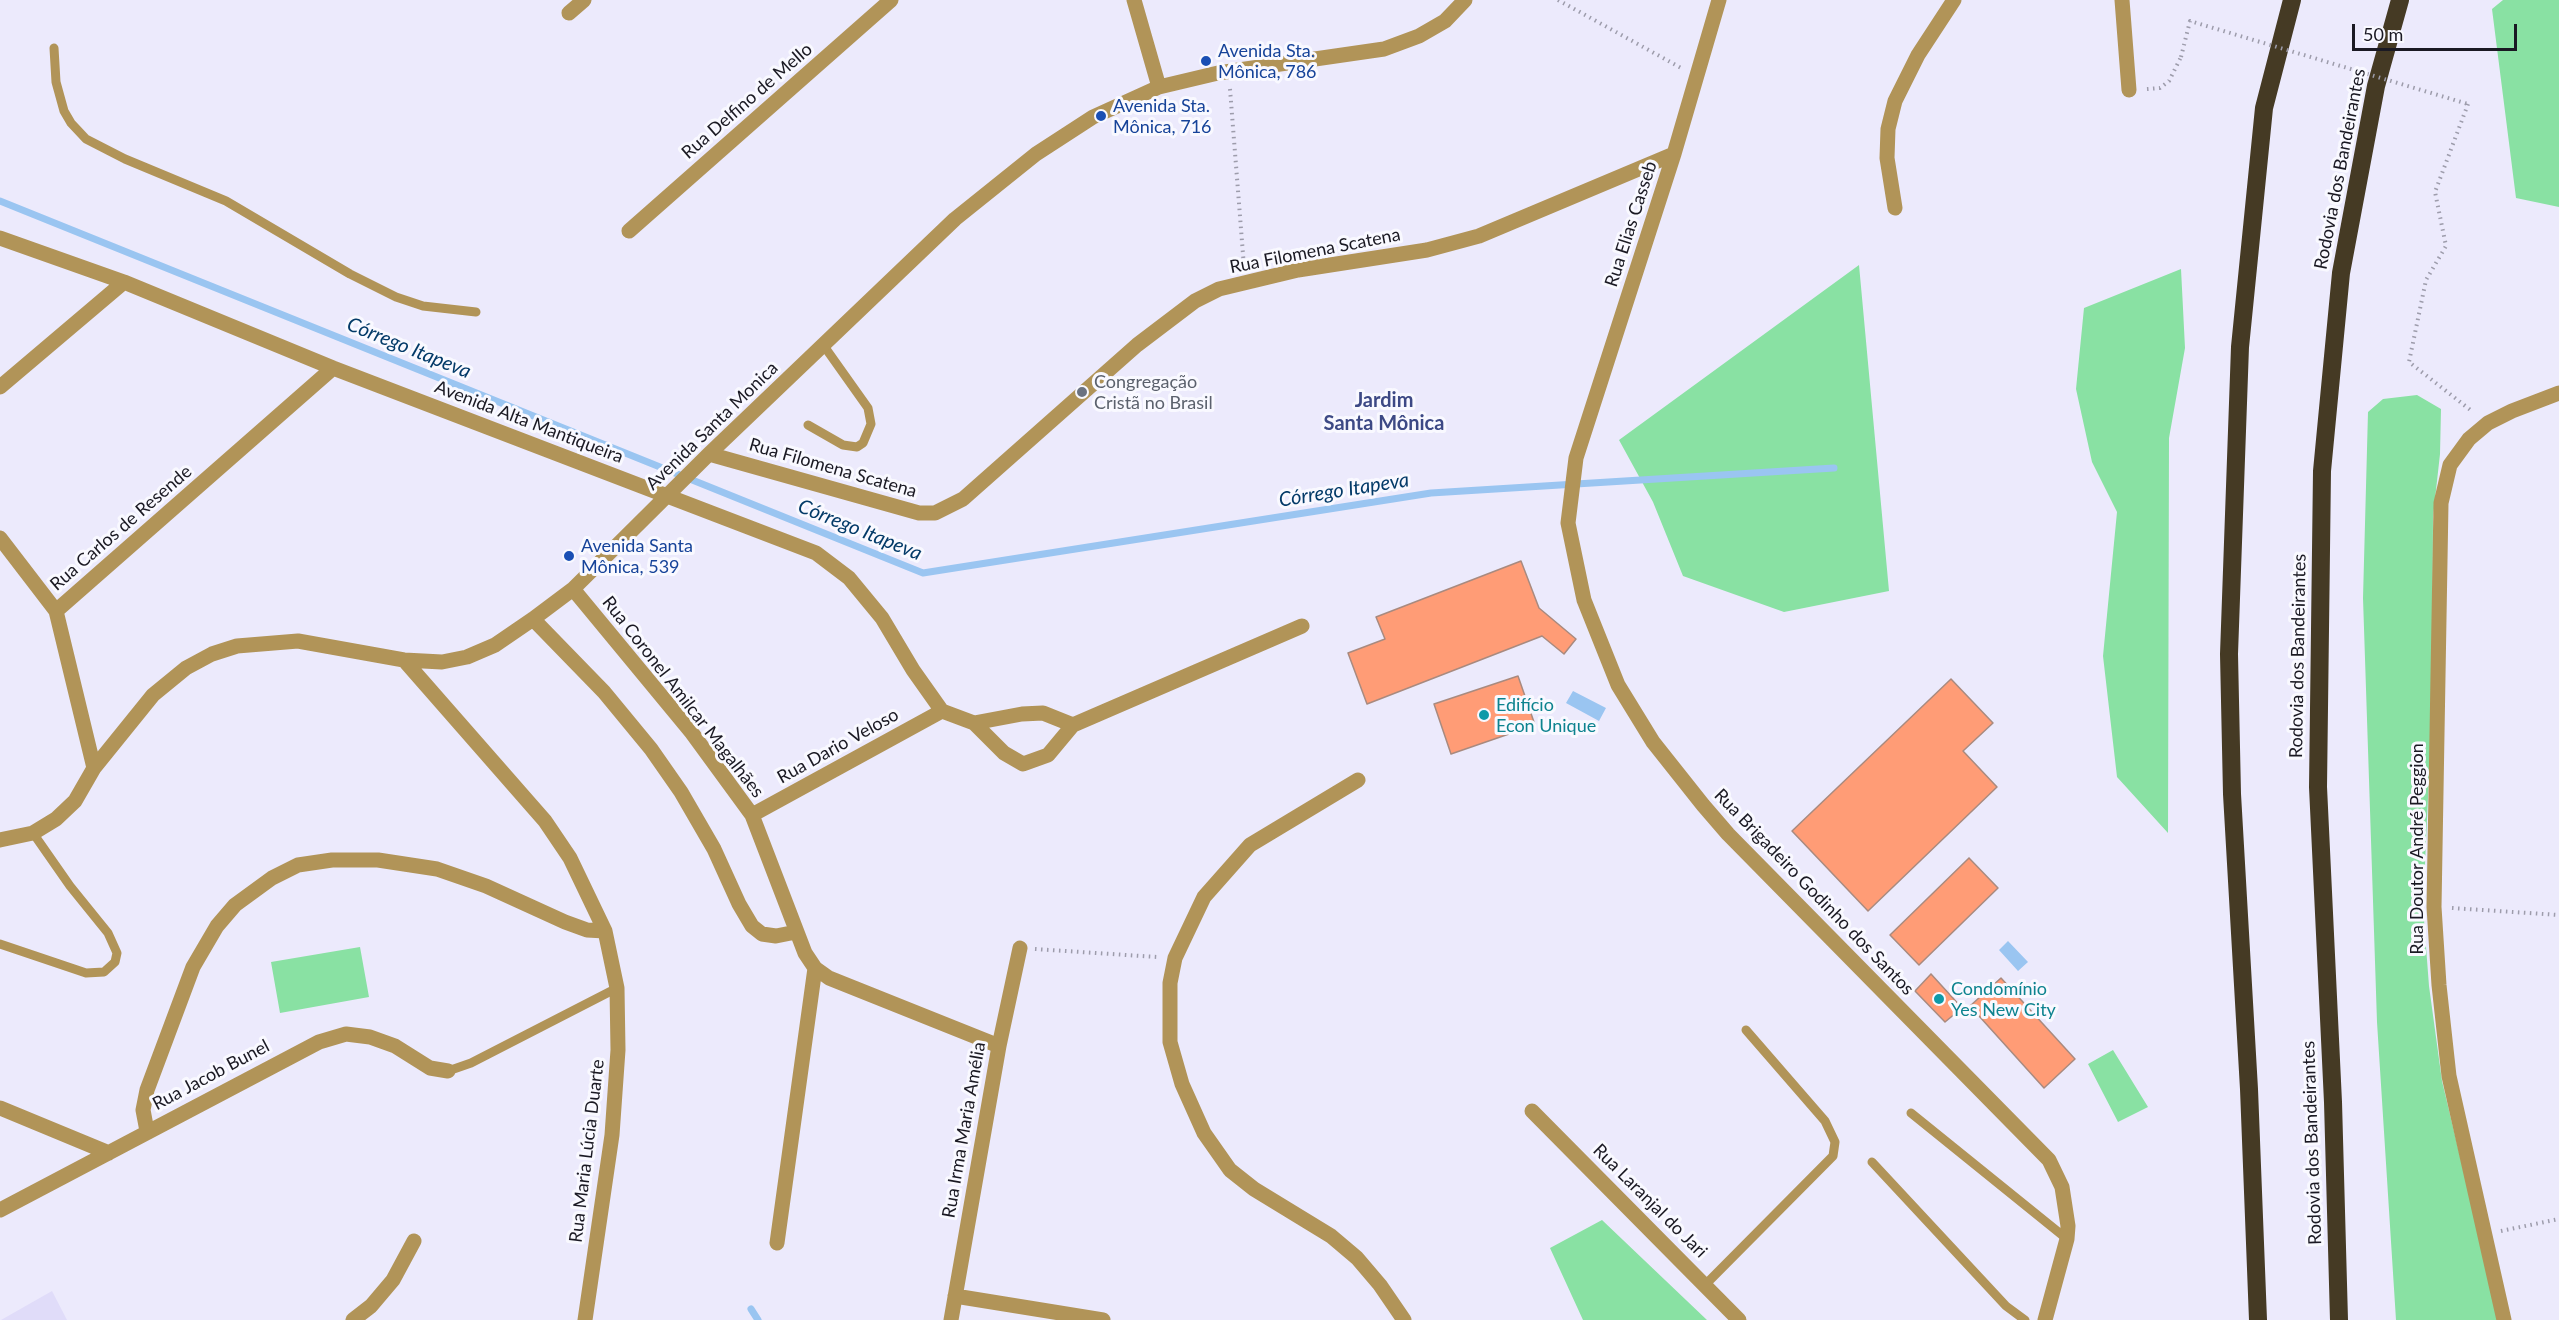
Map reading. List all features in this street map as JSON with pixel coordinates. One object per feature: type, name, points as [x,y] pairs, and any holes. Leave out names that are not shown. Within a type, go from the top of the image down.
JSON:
[{"type":"highway","points":[[2258,1320],[2249,1089],[2232,794],[2229,654],[2240,347],[2264,108],[2292,0]]},
{"type":"highway","name":"Rodovia dos Bandeirantes","points":[[2339,1320],[2333,1102],[2318,787],[2322,471],[2341,273],[2376,87],[2400,0]]},
{"type":"street","points":[[569,13],[584,0]]},
{"type":"street","name":"Rua Delfino de Mello","points":[[628,231],[891,0]]},
{"type":"street","points":[[1134,0],[1159,87]]},
{"type":"street","name":"Avenida Santa Monica","points":[[0,840],[33,833],[56,819],[75,801],[94,768],[153,695],[186,668],[212,654],[237,646],[298,641],[404,660],[442,662],[467,657],[495,645],[573,589],[696,466],[955,219],[1036,154],[1093,117],[1159,87],[1228,72],[1384,49],[1419,36],[1445,21],[1465,0]]},
{"type":"street","name":"Rua Elias Casseb","points":[[1576,463],[1674,154],[1719,0]]},
{"type":"street","points":[[1895,208],[1887,158],[1888,129],[1895,101],[1918,55],[1954,0]]},
{"type":"street","points":[[2122,0],[2129,90]]},
{"type":"street","name":"Rua Filomena Scatena","points":[[709,454],[919,513],[935,513],[963,500],[1137,345],[1196,301],[1219,290],[1245,282],[1298,270],[1427,250],[1479,236],[1674,154]]},
{"type":"street","name":"Avenida Alta Mantiqueira","points":[[0,238],[124,282],[333,368],[670,492],[816,553],[849,578],[882,618],[913,670],[942,711]]},
{"type":"street","points":[[0,387],[124,282]]},
{"type":"street","name":"Rua Carlos de Resende","points":[[94,768],[56,610],[333,368]]},
{"type":"street","name":"Rua Doutor André Peggion","points":[[2504,1320],[2449,1076],[2439,985],[2434,907],[2441,503],[2450,465],[2469,439],[2488,423],[2559,393]]},
{"type":"street","name":"Rua Brigadeiro Godinho dos Santos","points":[[1576,463],[1568,523],[1584,600],[1618,685],[1653,742],[1728,834],[2049,1160],[2066,1201],[2067,1239],[2045,1320]]},
{"type":"street","points":[[0,538],[56,610]]},
{"type":"street","name":"Rua Coronel Amilcar Magalhães","points":[[573,589],[692,733],[752,815],[796,932],[805,953],[815,968]]},
{"type":"street","points":[[533,619],[604,692],[651,749],[681,792],[752,926],[762,934],[776,936],[796,932]]},
{"type":"street","points":[[942,711],[974,723],[1004,753],[1023,764],[1037,761],[1048,755],[1073,724],[1302,626]]},
{"type":"street","name":"Rua Maria Lúcia Duarte","points":[[404,660],[545,821],[570,858],[604,932],[617,988],[618,1050],[612,1135],[585,1320]]},
{"type":"street","name":"Rua Dario Veloso","points":[[752,815],[942,711]]},
{"type":"street","points":[[974,723],[1023,714],[1043,713],[1073,724]]},
{"type":"street","points":[[1358,780],[1250,845],[1204,897],[1175,958],[1170,983],[1170,1042],[1182,1084],[1204,1133],[1230,1170],[1254,1188],[1331,1236],[1357,1258],[1380,1285],[1404,1320]]},
{"type":"street","points":[[147,1131],[143,1110],[147,1090],[172,1020],[199,957],[217,926],[235,905],[272,878],[298,865],[332,860],[378,860],[436,869],[486,886],[565,922],[587,930],[604,932]]},
{"type":"street","name":"Rua Irma Maria Amélia","points":[[951,1320],[999,1046],[1020,948]]},
{"type":"street","points":[[777,1243],[815,968],[829,978],[999,1046]]},
{"type":"street","name":"Rua Jacob Bunel","points":[[0,1210],[319,1042],[346,1034],[370,1037],[395,1046],[430,1068],[448,1071]]},
{"type":"street","points":[[0,1108],[109,1152]]},
{"type":"street","name":"Rua Laranjal do Jari","points":[[1532,1111],[1739,1320]]},
{"type":"street","points":[[353,1320],[371,1306],[393,1280],[414,1241]]},
{"type":"street","points":[[955,1296],[1103,1320]]},
{"type":"lane","points":[[54,48],[56,82],[64,111],[71,123],[86,139],[124,159],[226,201],[350,274],[396,297],[423,306],[476,312]]},
{"type":"lane","points":[[807,425],[843,445],[857,447],[863,443],[872,424],[867,408],[824,346]]},
{"type":"lane","points":[[0,944],[86,973],[104,972],[115,962],[117,953],[108,933],[70,886],[33,833]]},
{"type":"lane","points":[[448,1071],[471,1063],[617,988]]},
{"type":"lane","points":[[1705,1285],[1833,1156],[1835,1142],[1825,1121],[1746,1030]]},
{"type":"lane","points":[[1911,1113],[2067,1239]]},
{"type":"lane","points":[[1872,1162],[2006,1306],[2025,1320]]},
{"type":"path","points":[[1558,0],[1696,76]]},
{"type":"path","points":[[2129,90],[2160,88],[2169,81],[2181,57],[2190,21],[2468,104],[2435,192],[2446,246],[2426,280],[2409,362],[2488,423]]},
{"type":"path","points":[[1228,72],[1245,282]]},
{"type":"path","points":[[2434,907],[2559,915]]},
{"type":"path","points":[[1020,948],[1175,958]]},
{"type":"path","points":[[2484,1234],[2559,1219]]},
{"type":"shaded area","points":[[52,1291],[67,1320],[1,1320]]},
{"type":"green space","points":[[2503,0],[2559,0],[2559,207],[2516,198],[2492,9]]},
{"type":"green space","points":[[1859,265],[1889,591],[1784,612],[1683,576],[1653,502],[1619,440]]},
{"type":"green space","points":[[2181,269],[2185,348],[2169,438],[2168,833],[2117,777],[2103,656],[2117,512],[2092,462],[2076,389],[2084,308]]},
{"type":"green space","points":[[2417,395],[2441,409],[2440,454],[2433,517],[2432,710],[2423,907],[2429,986],[2442,1081],[2499,1320],[2396,1320],[2377,1022],[2363,598],[2368,412],[2383,399]]},
{"type":"green space","points":[[360,947],[369,997],[280,1013],[271,962]]},
{"type":"green space","points":[[2113,1050],[2148,1107],[2118,1122],[2088,1064]]},
{"type":"green space","points":[[1602,1220],[1707,1320],[1583,1320],[1550,1248]]},
{"type":"water","points":[[1573,691],[1606,708],[1599,721],[1566,703]]},
{"type":"water","points":[[2008,941],[2028,962],[2018,971],[1999,950]]},
{"type":"building","points":[[1521,561],[1539,608],[1576,639],[1564,654],[1542,636],[1367,704],[1348,653],[1385,639],[1376,617]]},
{"type":"building","name":"Edifício Econ Unique","points":[[1518,676],[1535,725],[1451,754],[1434,704]]},
{"type":"building","points":[[1951,679],[1993,723],[1963,751],[1997,787],[1868,911],[1792,831]]},
{"type":"building","points":[[1969,858],[1998,888],[1919,965],[1890,935]]},
{"type":"building","name":"Condomínio Yes New City","points":[[1931,974],[1962,1008],[1945,1022],[1915,991]]},
{"type":"building","points":[[2001,978],[2075,1059],[2044,1088],[1970,1006]]},
{"type":"waterway","name":"Córrego Itapeva","points":[[0,201],[923,573],[1431,493],[1834,468]]},
{"type":"waterway","points":[[751,1309],[758,1320]]},
{"type":"place","name":"Avenida Sta. Mônica, 786","points":[[1206,61]]},
{"type":"place","name":"Avenida Sta. Mônica, 716","points":[[1101,116]]},
{"type":"place","name":"Congregação Cristã no Brasil","points":[[1082,392]]},
{"type":"place","name":"Avenida Santa Mônica, 539","points":[[569,556]]},
{"type":"place","name":"Edifício Econ Unique","points":[[1484,715]]},
{"type":"place","name":"Condomínio Yes New City","points":[[1939,999]]},
{"type":"district","name":"Jardim Santa Mônica","points":[[1384,412]]}]
